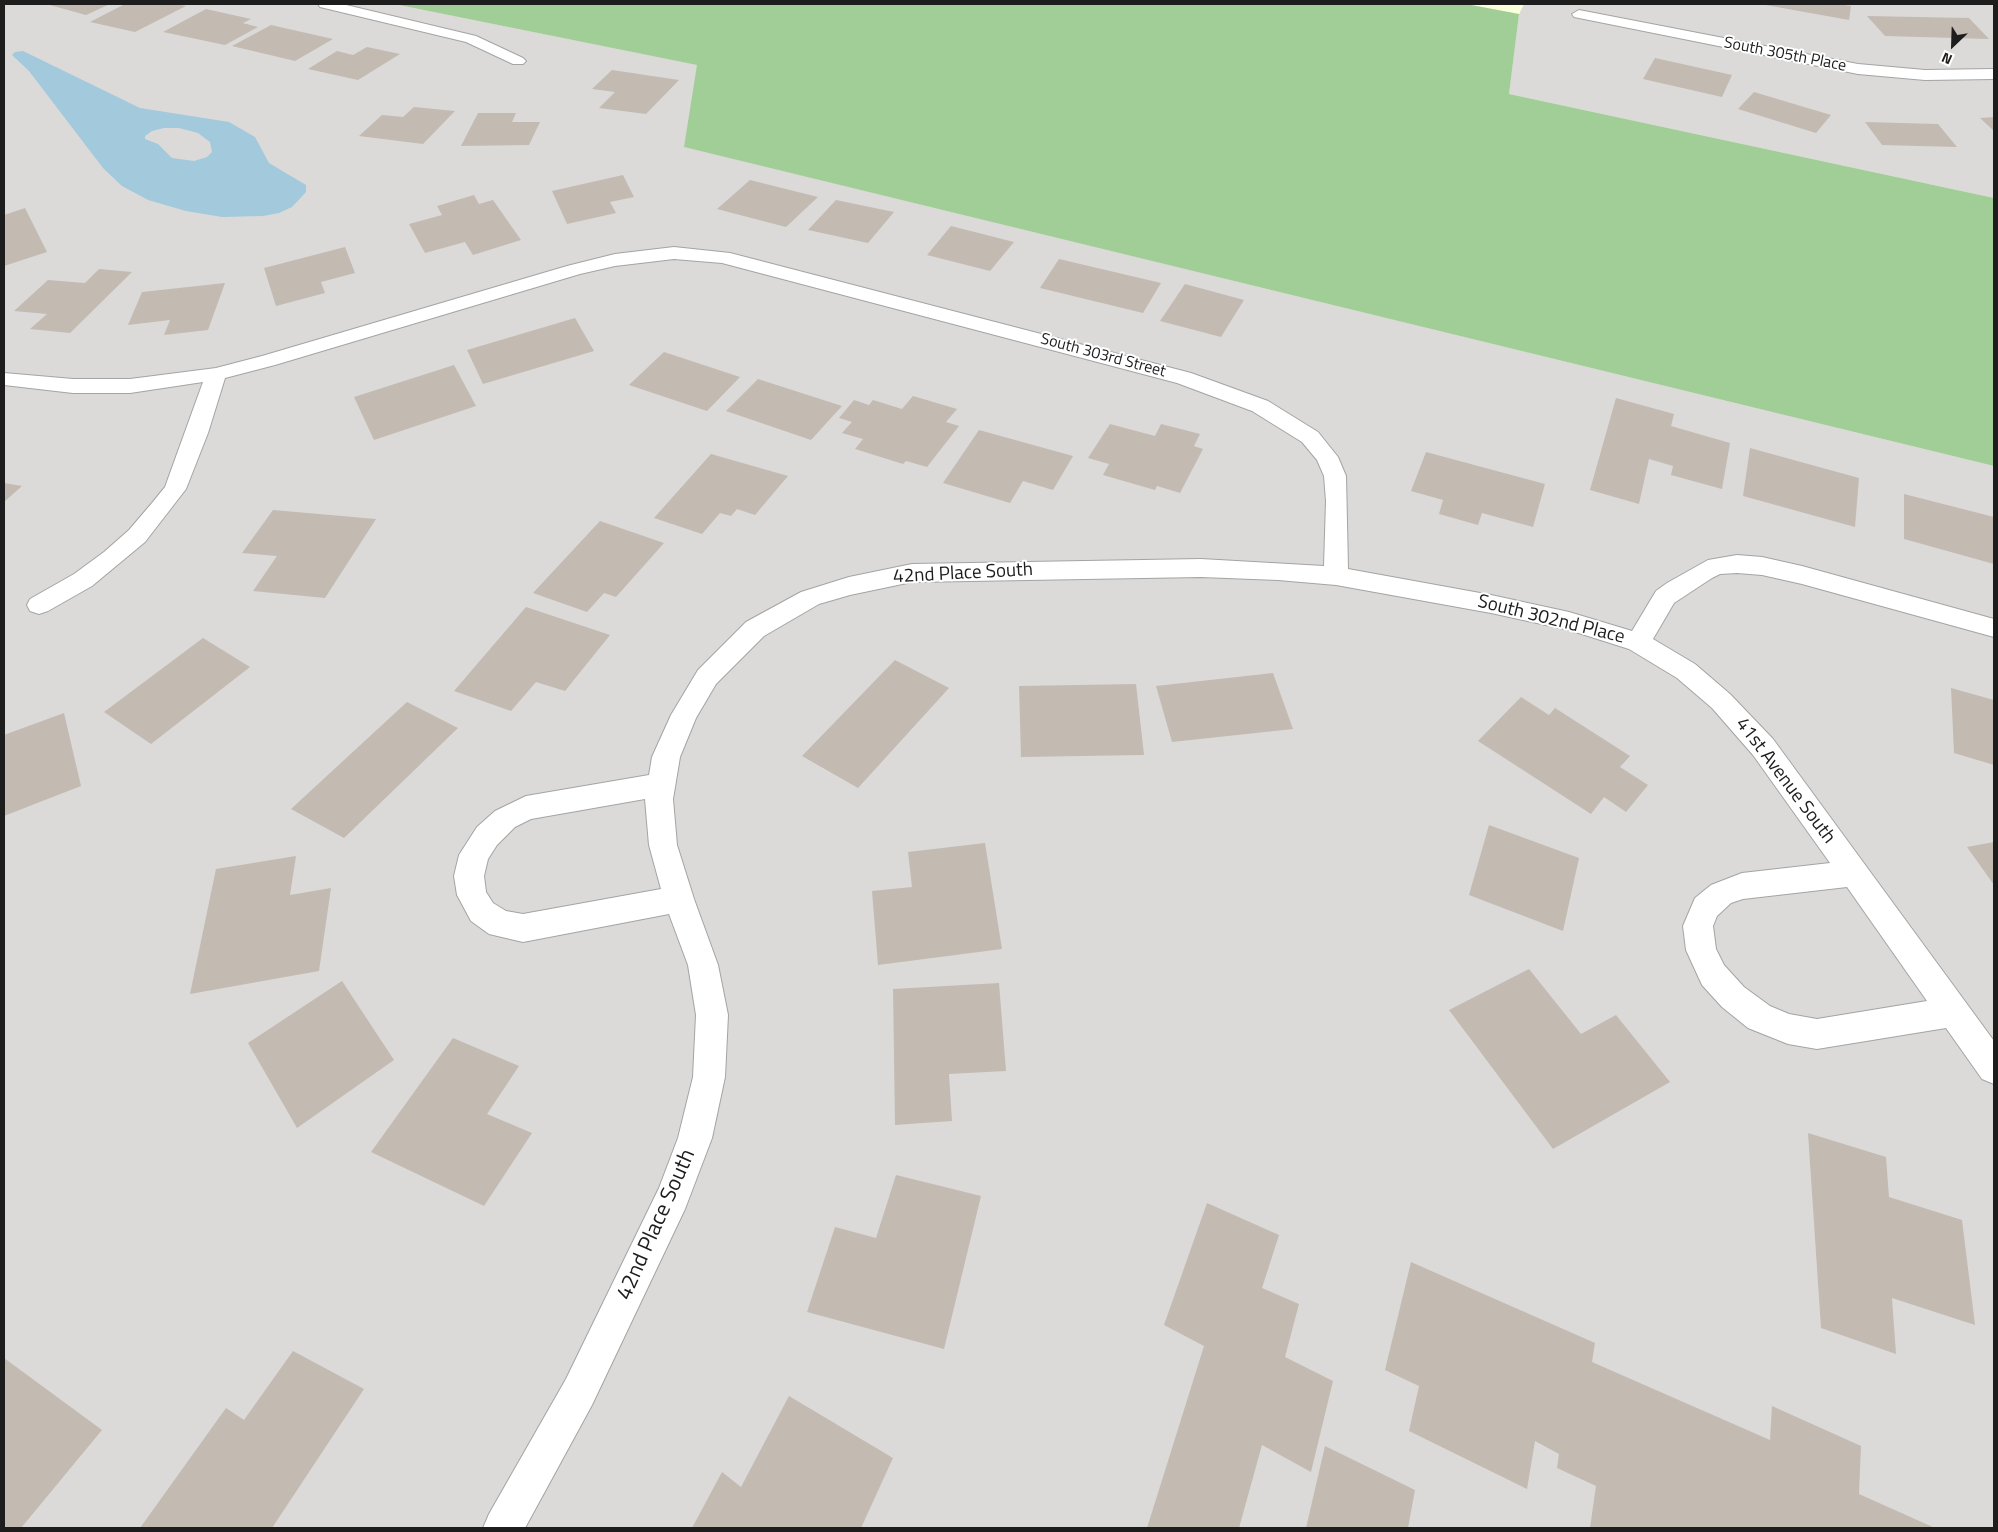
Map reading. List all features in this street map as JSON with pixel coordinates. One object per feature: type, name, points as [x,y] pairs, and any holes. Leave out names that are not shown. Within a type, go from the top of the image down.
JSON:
[{"type":"street","points":[[325,4],[471,39],[518,60]]},
{"type":"street","name":"South 305th Place","points":[[1578,14],[1858,69],[1925,75],[1994,74]]},
{"type":"street","name":"South 303rd Street","points":[[4,379],[73,386],[130,386],[216,374],[614,260],[681,253],[723,257],[1184,378],[1260,406],[1310,437],[1327,457],[1334,476],[1338,501],[1336,576]]},
{"type":"street","points":[[39,604],[83,580],[112,558],[137,536],[160,510],[175,489],[197,433],[216,374]]},
{"type":"street","name":"South 302nd Place","points":[[1336,576],[1510,608],[1608,631],[1638,642],[1666,597],[1676,589],[1703,572],[1717,566],[1737,564],[1762,566],[1810,577],[1994,628]]},
{"type":"street","name":"42nd Place South","points":[[503,1528],[584,1384],[673,1197],[694,1138],[709,1077],[712,1015],[703,965],[679,900],[663,845],[659,799],[666,757],[684,714],[708,677],[731,650],[754,629],[787,609],[841,589],[912,573],[1200,568],[1278,571],[1336,576]]},
{"type":"street","name":"41st Avenue South","points":[[1638,642],[1686,671],[1744,725],[1854,873],[1994,1068]]},
{"type":"street","points":[[662,784],[526,808],[504,819],[487,836],[474,855],[469,876],[472,896],[482,912],[500,924],[523,928],[679,900]]},
{"type":"street","points":[[1854,873],[1742,886],[1721,894],[1706,907],[1698,926],[1701,950],[1713,974],[1733,997],[1759,1017],[1788,1029],[1818,1034],[1954,1012]]},
{"type":"shaded area","points":[[4,4],[394,4],[698,65],[685,147],[1994,466],[1994,1528],[4,1528]]},
{"type":"shaded area","points":[[1466,4],[1524,4],[1519,14]]},
{"type":"shaded area","points":[[1524,4],[1994,4],[1994,198],[1509,94],[1519,14]]},
{"type":"green space","points":[[394,4],[1466,4],[1519,14],[1509,94],[1994,198],[1994,466],[684,147],[697,65]]},
{"type":"water","points":[[23,51],[140,108],[229,122],[255,137],[269,163],[306,185],[306,192],[292,207],[279,213],[263,216],[222,217],[186,211],[148,200],[122,186],[103,168],[29,71],[12,55],[15,52]],"holes":[[[164,128],[179,128],[198,133],[210,142],[212,152],[207,157],[194,161],[172,158],[158,144],[145,139],[145,136],[152,131]]]},
{"type":"building","points":[[46,4],[110,4],[86,15]]},
{"type":"building","points":[[125,4],[174,4],[186,6],[135,32],[90,22]]},
{"type":"building","points":[[1760,4],[1838,4],[1851,6],[1849,20]]},
{"type":"building","points":[[206,9],[251,19],[243,23],[258,27],[225,45],[163,32]]},
{"type":"building","points":[[1867,16],[1969,18],[1989,39],[1885,36]]},
{"type":"building","points":[[271,25],[333,39],[295,61],[232,46]]},
{"type":"building","points":[[367,47],[400,54],[358,80],[308,69],[337,51],[353,55]]},
{"type":"building","points":[[1655,58],[1732,75],[1722,97],[1643,79]]},
{"type":"building","points":[[612,70],[679,80],[646,114],[599,108],[615,92],[592,89]]},
{"type":"building","points":[[1754,92],[1831,115],[1816,133],[1738,109]]},
{"type":"building","points":[[414,107],[455,111],[423,144],[359,136],[382,115],[403,117]]},
{"type":"building","points":[[478,113],[516,113],[512,122],[540,122],[529,145],[461,146]]},
{"type":"building","points":[[1994,117],[1994,131],[1980,118]]},
{"type":"building","points":[[1865,122],[1938,124],[1957,147],[1882,145]]},
{"type":"building","points":[[623,175],[634,197],[610,202],[616,213],[567,224],[552,191]]},
{"type":"building","points":[[750,180],[818,197],[786,227],[717,209]]},
{"type":"building","points":[[474,195],[479,204],[493,200],[521,240],[473,255],[465,242],[425,253],[409,224],[442,215],[437,206]]},
{"type":"building","points":[[836,200],[894,212],[868,243],[808,230]]},
{"type":"building","points":[[25,208],[47,252],[4,266],[4,215]]},
{"type":"building","points":[[951,226],[1014,242],[990,271],[927,255]]},
{"type":"building","points":[[345,247],[355,273],[321,282],[325,293],[276,306],[264,268]]},
{"type":"building","points":[[1059,259],[1161,283],[1143,313],[1040,288]]},
{"type":"building","points":[[99,269],[132,272],[70,333],[30,329],[47,314],[14,311],[48,280],[85,283]]},
{"type":"building","points":[[225,283],[208,330],[164,335],[170,320],[128,325],[142,292]]},
{"type":"building","points":[[1185,284],[1244,300],[1221,337],[1160,321]]},
{"type":"building","points":[[575,318],[594,351],[483,384],[467,350]]},
{"type":"building","points":[[664,352],[740,377],[707,411],[629,385]]},
{"type":"building","points":[[454,365],[476,406],[374,440],[354,397]]},
{"type":"building","points":[[758,379],[842,406],[811,440],[726,411]]},
{"type":"building","points":[[913,396],[957,409],[946,422],[959,426],[927,467],[906,461],[903,464],[855,449],[863,439],[842,433],[852,422],[839,418],[854,400],[869,405],[873,400],[902,409]]},
{"type":"building","points":[[1616,398],[1674,414],[1671,426],[1730,443],[1722,489],[1671,475],[1673,466],[1649,459],[1639,504],[1590,490]]},
{"type":"building","points":[[1110,424],[1155,436],[1161,424],[1200,434],[1194,446],[1203,449],[1180,493],[1157,486],[1155,490],[1103,475],[1109,464],[1088,458]]},
{"type":"building","points":[[979,430],[1073,456],[1053,490],[1023,481],[1010,503],[943,483]]},
{"type":"building","points":[[1750,448],[1859,478],[1855,527],[1743,496]]},
{"type":"building","points":[[1426,452],[1545,484],[1533,527],[1482,513],[1478,525],[1439,514],[1443,500],[1411,491]]},
{"type":"building","points":[[711,454],[788,476],[755,515],[737,509],[731,516],[720,513],[702,534],[654,518]]},
{"type":"building","points":[[4,483],[22,486],[4,502]]},
{"type":"building","points":[[1904,494],[1994,517],[1994,564],[1904,539]]},
{"type":"building","points":[[273,510],[376,519],[325,598],[253,591],[277,556],[242,553]]},
{"type":"building","points":[[600,521],[664,543],[616,597],[604,593],[587,612],[533,593]]},
{"type":"building","points":[[526,607],[610,635],[565,691],[536,682],[511,711],[454,691]]},
{"type":"building","points":[[203,638],[250,667],[151,744],[104,712]]},
{"type":"building","points":[[895,660],[949,688],[858,788],[802,756]]},
{"type":"building","points":[[1273,673],[1293,729],[1172,742],[1156,686]]},
{"type":"building","points":[[1136,684],[1144,755],[1021,757],[1019,686]]},
{"type":"building","points":[[1951,688],[1994,700],[1994,765],[1954,753]]},
{"type":"building","points":[[1521,697],[1549,715],[1555,708],[1630,756],[1620,767],[1648,785],[1626,812],[1604,797],[1591,814],[1478,741]]},
{"type":"building","points":[[407,702],[458,728],[344,838],[291,809]]},
{"type":"building","points":[[64,713],[81,786],[4,816],[4,735]]},
{"type":"building","points":[[1489,825],[1579,858],[1563,931],[1469,895]]},
{"type":"building","points":[[1994,842],[1994,885],[1967,847]]},
{"type":"building","points":[[985,843],[1002,949],[878,965],[872,891],[912,887],[908,852]]},
{"type":"building","points":[[296,856],[290,895],[331,888],[319,971],[190,994],[216,869]]},
{"type":"building","points":[[1529,969],[1581,1034],[1616,1015],[1670,1082],[1553,1149],[1449,1010]]},
{"type":"building","points":[[342,981],[394,1060],[297,1128],[248,1043]]},
{"type":"building","points":[[999,983],[1006,1071],[949,1074],[952,1121],[895,1125],[893,989]]},
{"type":"building","points":[[453,1038],[519,1066],[487,1114],[532,1133],[484,1206],[371,1152]]},
{"type":"building","points":[[1808,1133],[1886,1157],[1889,1197],[1962,1220],[1975,1325],[1892,1298],[1896,1354],[1821,1328]]},
{"type":"building","points":[[896,1175],[981,1196],[944,1349],[807,1312],[835,1227],[876,1238]]},
{"type":"building","points":[[1207,1203],[1279,1235],[1262,1288],[1299,1304],[1285,1357],[1333,1381],[1311,1472],[1262,1445],[1239,1528],[1147,1528],[1204,1346],[1164,1325]]},
{"type":"building","points":[[1411,1262],[1595,1343],[1592,1362],[1770,1440],[1772,1406],[1861,1446],[1859,1494],[1935,1528],[1590,1528],[1596,1486],[1557,1468],[1559,1454],[1535,1441],[1527,1489],[1409,1431],[1419,1386],[1385,1370]]},
{"type":"building","points":[[293,1351],[364,1389],[272,1528],[140,1528],[226,1408],[244,1420]]},
{"type":"building","points":[[4,1358],[102,1430],[21,1528],[4,1528]]},
{"type":"building","points":[[789,1396],[893,1458],[861,1528],[692,1528],[722,1472],[741,1487]]},
{"type":"building","points":[[1325,1446],[1415,1490],[1408,1528],[1306,1528]]}]
